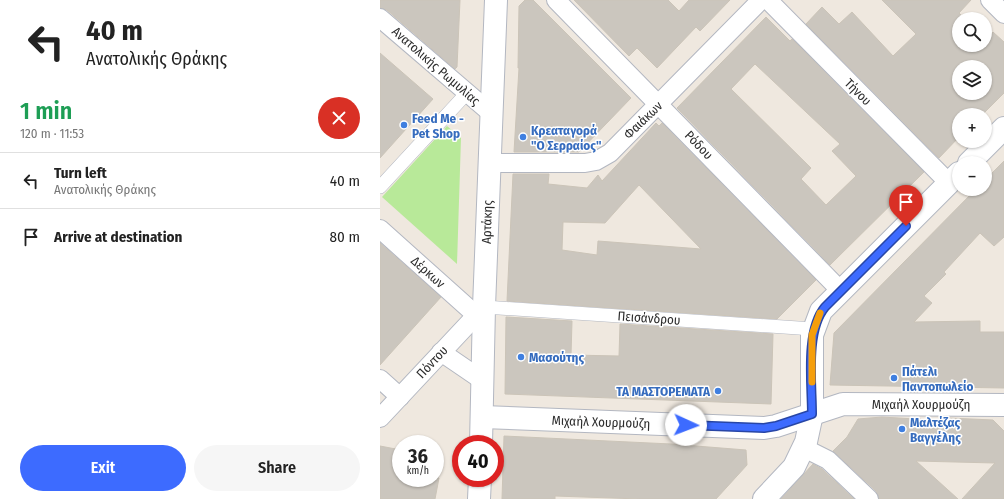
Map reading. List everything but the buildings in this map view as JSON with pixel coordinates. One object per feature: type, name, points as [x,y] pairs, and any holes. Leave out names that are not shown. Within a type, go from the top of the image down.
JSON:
[{"type":"street","name":"Αρτάκης","points":[[481,435],[482,380],[480,311],[490,162],[496,0]]},
{"type":"street","name":"Ρόδου","points":[[556,0],[841,291]]},
{"type":"street","name":"Φαιάκων","points":[[490,162],[585,163],[596,161],[610,153],[761,0]]},
{"type":"street","name":"Τήνου","points":[[768,0],[952,176]]},
{"type":"street","points":[[990,0],[1004,14]]},
{"type":"street","name":"Ανατολικής Ρωμυλίας","points":[[380,18],[466,94],[492,114]]},
{"type":"street","points":[[380,187],[466,94]]},
{"type":"street","points":[[976,156],[1004,128]]},
{"type":"street","points":[[764,499],[794,467],[804,448],[812,414],[813,329],[821,311],[952,180]]},
{"type":"street","name":"Δέρκων","points":[[380,230],[480,311]]},
{"type":"street","name":"Πεισάνδρου","points":[[480,311],[813,329]]},
{"type":"street","name":"Πόντου","points":[[380,418],[480,311]]},
{"type":"street","points":[[441,352],[482,380]]},
{"type":"street","points":[[380,379],[400,397]]},
{"type":"street","name":"Μιχαήλ Χουρμούζη","points":[[482,417],[764,428],[776,426],[848,404],[1004,405]]},
{"type":"street","points":[[804,448],[828,460],[869,499]]},
{"type":"street","points":[[479,499],[480,487]]},
{"type":"green space","points":[[447,126],[461,138],[457,264],[382,197]]},
{"type":"slow traffic","points":[[812,382],[812,335],[820,313]]},
{"type":"place","name":"Feed Me - Pet Shop","points":[[404,125]]},
{"type":"place","name":"Κρεαταγορά \"Ο Σερραίος\"","points":[[523,137]]},
{"type":"place","name":"Μασούτης","points":[[521,357]]},
{"type":"place","name":"Πάτελι Παντοπωλείο","points":[[894,378]]},
{"type":"place","name":"ΤΑ ΜΑΣΤΟΡΕΜΑΤΑ","points":[[718,391]]},
{"type":"place","name":"Μαλτέζας Βαγγέλης","points":[[902,429]]},
{"type":"route","points":[[686,425],[770,428],[812,414],[812,335],[821,311],[906,226]]}]
